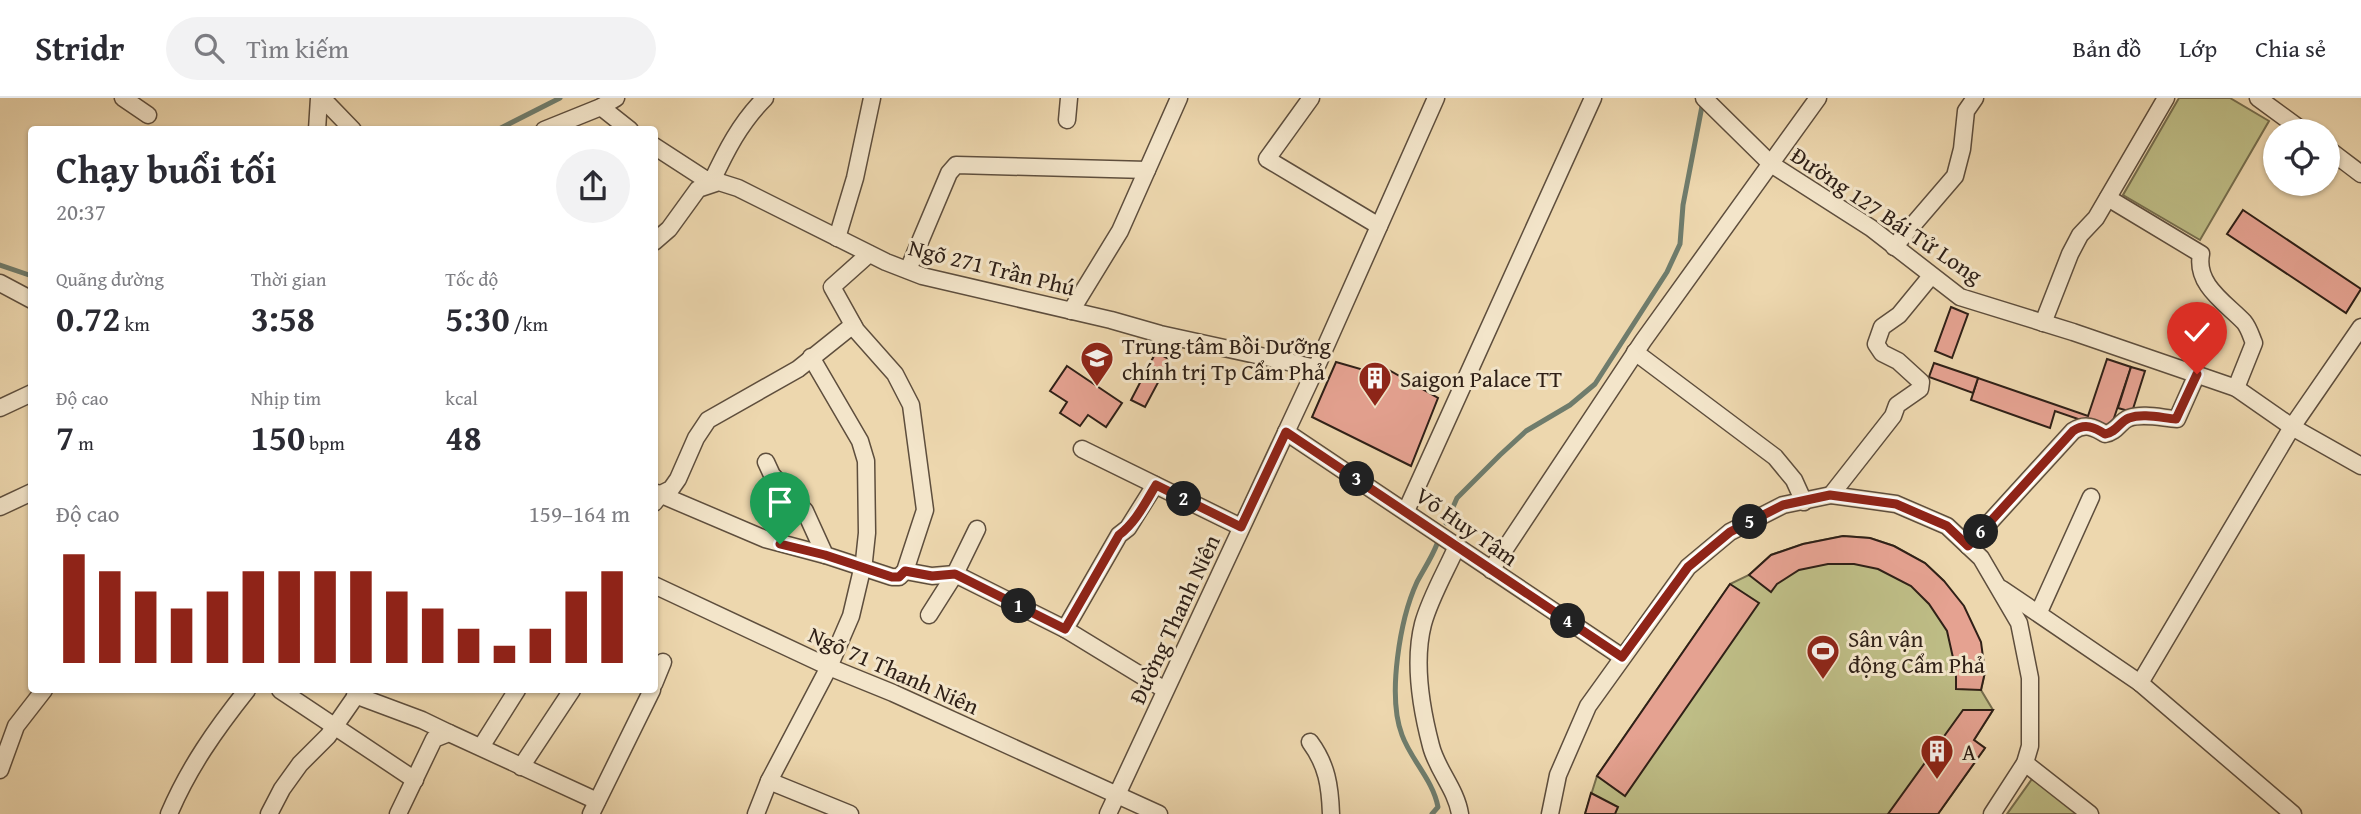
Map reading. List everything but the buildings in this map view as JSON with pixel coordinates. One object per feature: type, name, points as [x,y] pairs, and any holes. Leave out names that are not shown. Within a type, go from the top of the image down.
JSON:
[{"type":"street","points":[[123,98],[148,115]]},
{"type":"street","points":[[318,126],[321,98]]},
{"type":"street","points":[[321,98],[349,126]]},
{"type":"street","points":[[554,126],[616,98]]},
{"type":"street","points":[[658,239],[669,229],[698,189],[711,183],[729,142],[765,98]]},
{"type":"street","points":[[837,238],[855,178],[872,98]]},
{"type":"street","points":[[1067,120],[1069,98]]},
{"type":"street","points":[[1071,311],[1120,231],[1179,98]]},
{"type":"street","points":[[1311,98],[1267,159],[1379,226]]},
{"type":"street","name":"Đường Thanh Niên","points":[[1108,814],[1316,368],[1436,98]]},
{"type":"street","points":[[1406,511],[1593,98]]},
{"type":"street","name":"Đường 127 Bái Tử Long","points":[[1704,98],[1771,164],[1871,228],[1960,297],[2236,388],[2292,427],[2361,466]]},
{"type":"street","points":[[1491,570],[1635,352],[1818,98]]},
{"type":"street","points":[[1894,247],[1955,176],[1962,149],[1966,111],[1975,98]]},
{"type":"street","points":[[2043,323],[2080,235],[2096,218],[2166,98]]},
{"type":"street","points":[[2258,98],[2287,119]]},
{"type":"street","points":[[601,107],[625,126]]},
{"type":"street","name":"Ngõ 271 Trần Phú","points":[[658,149],[711,183],[719,182],[738,188],[869,254],[922,276],[1160,334],[1316,368]]},
{"type":"street","points":[[2340,158],[2361,174]]},
{"type":"street","points":[[908,270],[949,173],[956,165],[1147,170]]},
{"type":"street","points":[[2108,198],[2200,254],[2200,268],[2207,284],[2221,303],[2246,325],[2253,343],[2236,388]]},
{"type":"street","points":[[658,497],[780,544],[825,555],[892,577],[899,577],[905,571],[925,510],[911,405],[895,374],[853,325],[832,287],[869,254]]},
{"type":"street","points":[[1830,495],[1893,416],[1898,405],[1920,389],[1921,382],[1898,361],[1882,353],[1876,344],[1882,327],[1899,315],[1931,276]]},
{"type":"street","points":[[0,283],[28,298]]},
{"type":"street","points":[[658,496],[667,492],[678,480],[696,438],[708,420],[798,369],[853,325]]},
{"type":"street","points":[[2140,683],[2292,427],[2361,327]]},
{"type":"street","points":[[1635,352],[1775,457],[1794,480],[1804,502]]},
{"type":"street","points":[[756,814],[769,780],[829,667],[851,616],[867,533],[866,461],[860,441],[811,357]]},
{"type":"street","points":[[1968,546],[2073,431],[2080,426],[2094,426],[2105,434],[2114,432],[2127,419],[2140,416],[2176,419],[2197,374]]},
{"type":"street","points":[[0,408],[28,395]]},
{"type":"street","name":"Võ Huy Tâm","points":[[1286,432],[1622,657]]},
{"type":"street","points":[[1082,449],[1241,527]]},
{"type":"street","points":[[766,462],[772,475],[805,511],[825,555]]},
{"type":"street","points":[[1065,629],[1119,535],[1140,512],[1156,485]]},
{"type":"street","points":[[0,507],[28,494]]},
{"type":"street","points":[[1550,814],[1558,775],[1588,706],[1688,567],[1730,532],[1783,505],[1830,495],[1896,504],[1947,526],[1981,558],[2019,623],[2030,678],[2030,746],[2025,763],[1992,814]]},
{"type":"street","points":[[2039,612],[2091,496]]},
{"type":"street","points":[[929,615],[955,574],[977,529]]},
{"type":"street","points":[[1457,546],[1423,621],[1419,668],[1431,748],[1457,799],[1460,814]]},
{"type":"street","points":[[905,571],[932,576],[955,574],[1065,629],[1166,690]]},
{"type":"street","points":[[1997,586],[2140,683],[2293,814]]},
{"type":"street","name":"Ngõ 71 Thanh Niên","points":[[658,587],[829,667],[893,693],[1159,814]]},
{"type":"street","points":[[658,674],[663,662]]},
{"type":"street","points":[[0,770],[16,726],[42,693]]},
{"type":"street","points":[[169,814],[183,780],[210,737],[245,693]]},
{"type":"street","points":[[285,693],[415,780]]},
{"type":"street","points":[[269,814],[282,789],[300,764],[335,726],[357,693]]},
{"type":"street","points":[[360,693],[481,747],[594,807],[651,693]]},
{"type":"street","points":[[481,747],[515,693]]},
{"type":"street","points":[[521,767],[570,693]]},
{"type":"street","points":[[398,814],[434,739],[449,733]]},
{"type":"street","points":[[1310,742],[1322,760],[1328,776],[1331,814]]},
{"type":"street","points":[[2025,763],[2091,814]]},
{"type":"street","points":[[769,780],[850,814]]},
{"type":"shaded area","points":[[2179,98],[2230,98],[2266,119],[2263,119],[2263,131],[2200,240],[2123,195]]},
{"type":"shaded area","name":"Sân vận động Cẩm Phả","points":[[1843,536],[1870,538],[1894,546],[1925,563],[1944,581],[1985,672],[1981,690],[1993,710],[1974,740],[1985,748],[1938,814],[1585,814],[1597,776],[1730,584],[1749,575],[1771,555],[1803,544]]},
{"type":"shaded area","points":[[2032,779],[2081,814],[2007,814]]},
{"type":"waterway","points":[[505,126],[560,98]]},
{"type":"waterway","points":[[1446,523],[1457,498],[1500,455],[1526,431],[1570,405],[1595,384],[1667,272],[1680,244],[1683,205],[1703,101]]},
{"type":"waterway","points":[[0,265],[28,275]]},
{"type":"waterway","points":[[1432,814],[1438,807],[1435,797],[1402,735],[1398,719],[1396,679],[1405,616],[1417,582],[1437,544]]},
{"type":"place","name":"Trung tâm Bồi Dưỡng chính trị Tp Cẩm Phả","points":[[1097,388]]},
{"type":"place","name":"Saigon Palace TT","points":[[1375,408]]},
{"type":"place","name":"Sân vận động Cẩm Phả","points":[[1823,681]]},
{"type":"place","name":"A","points":[[1937,781]]},
{"type":"route","points":[[780,544],[825,555],[892,577],[899,577],[905,571],[932,576],[955,574],[1065,629],[1119,535],[1140,512],[1156,485],[1241,527],[1286,432],[1622,657],[1688,567],[1730,532],[1783,505],[1830,495],[1896,504],[1947,526],[1968,546],[2073,431],[2080,426],[2094,426],[2105,434],[2114,432],[2127,419],[2140,416],[2176,419],[2197,374]]}]
